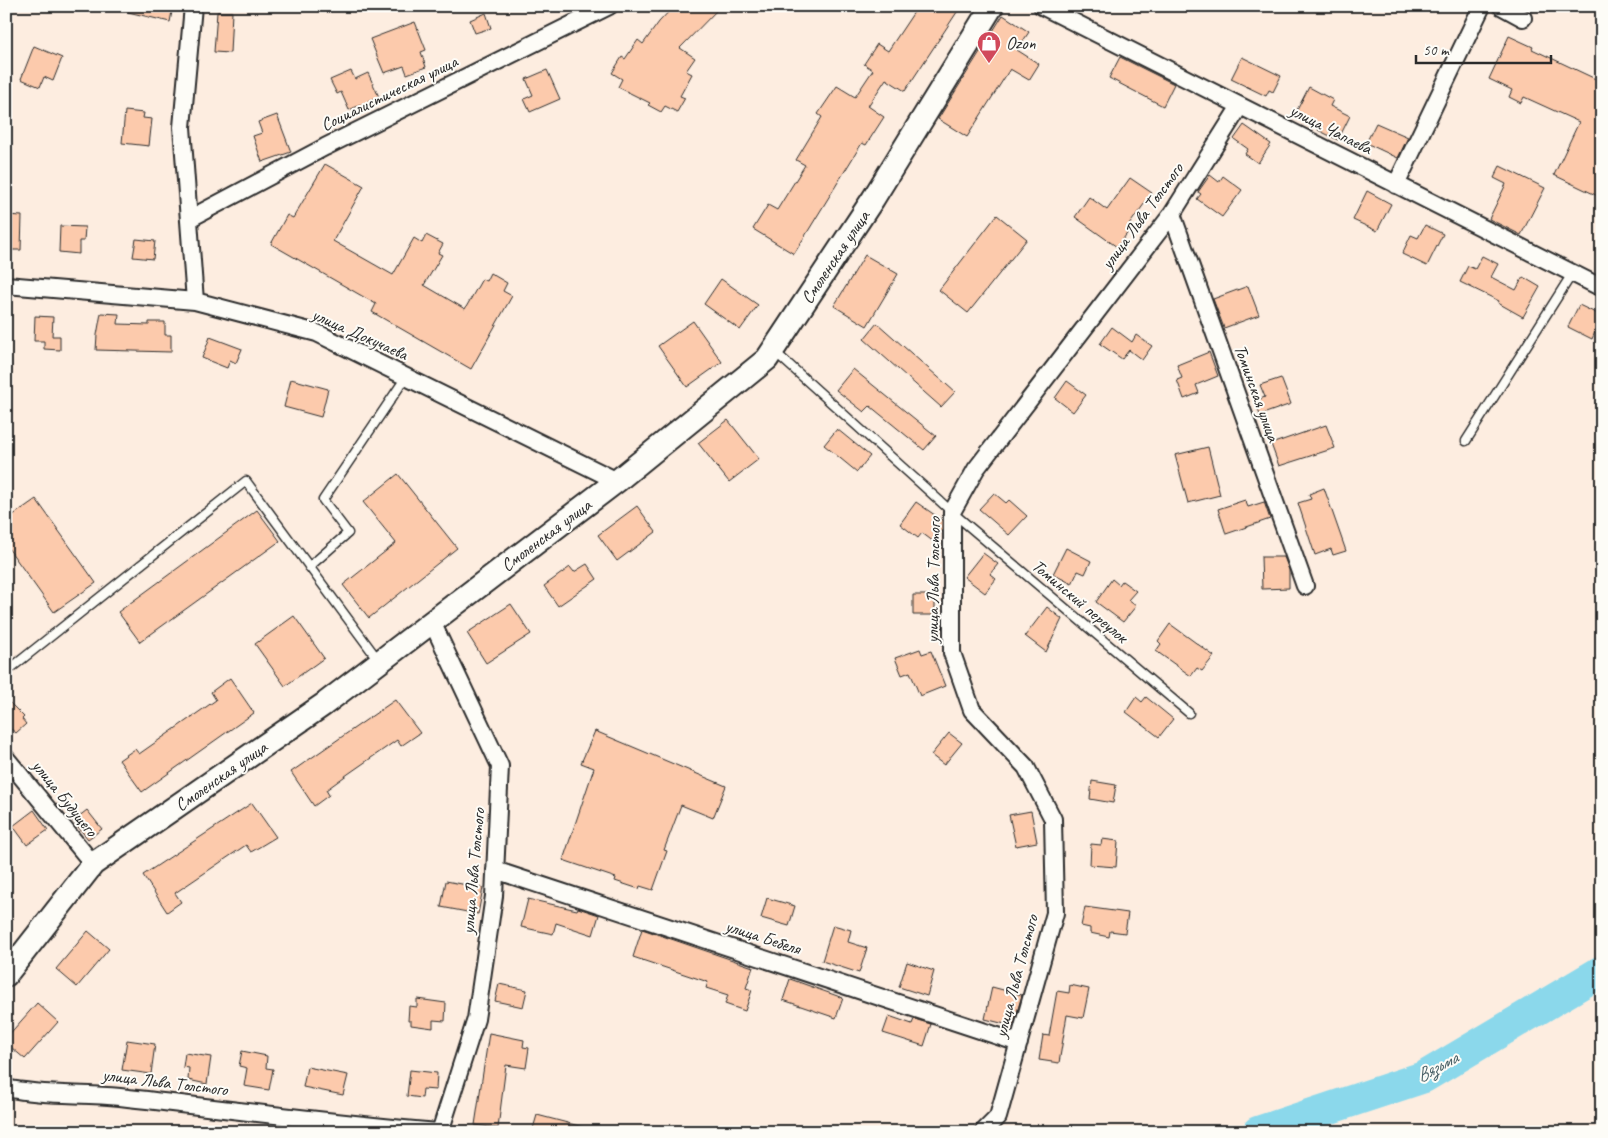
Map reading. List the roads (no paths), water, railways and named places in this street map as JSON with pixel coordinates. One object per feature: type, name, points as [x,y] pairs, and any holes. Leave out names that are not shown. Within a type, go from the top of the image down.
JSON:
[{"type":"main road","name":"Смоленская улица","points":[[6,974],[93,864],[323,705],[617,481],[767,359],[873,199],[992,6]]},
{"type":"street","points":[[193,6],[182,127],[194,301]]},
{"type":"street","name":"Социалистическая улица","points":[[189,219],[325,147],[609,6]]},
{"type":"street","name":"улица Чапаева","points":[[1042,6],[1602,288]]},
{"type":"street","points":[[1396,185],[1482,6]]},
{"type":"street","points":[[1501,6],[1523,18]]},
{"type":"street","name":"улица Льва Толстого","points":[[983,1132],[998,1117],[1055,913],[1053,819],[1026,767],[972,710],[952,653],[952,512],[976,469],[1172,214],[1240,106]]},
{"type":"street","name":"Томинская улица","points":[[1172,214],[1305,586]]},
{"type":"street","name":"улица Докучаева","points":[[6,285],[194,301],[317,333],[617,481]]},
{"type":"street","name":"улица Льва Толстого","points":[[6,1088],[27,1093],[91,1094],[370,1126],[439,1132],[476,1019],[494,896],[500,766],[432,622]]},
{"type":"street","name":"улица Будущего","points":[[6,758],[93,864]]},
{"type":"street","name":"улица Бебеля","points":[[495,870],[1019,1042]]},
{"type":"lane","points":[[1466,441],[1572,274]]},
{"type":"lane","name":"Томинский переулок","points":[[773,350],[952,512],[1189,713]]},
{"type":"lane","points":[[309,567],[348,533],[323,500],[406,377]]},
{"type":"lane","points":[[6,672],[246,481],[380,662]]},
{"type":"waterway","name":"Вязьма","points":[[1258,1132],[1424,1077],[1602,971]]},
{"type":"place","name":"Ozon","points":[[989,64]]}]
